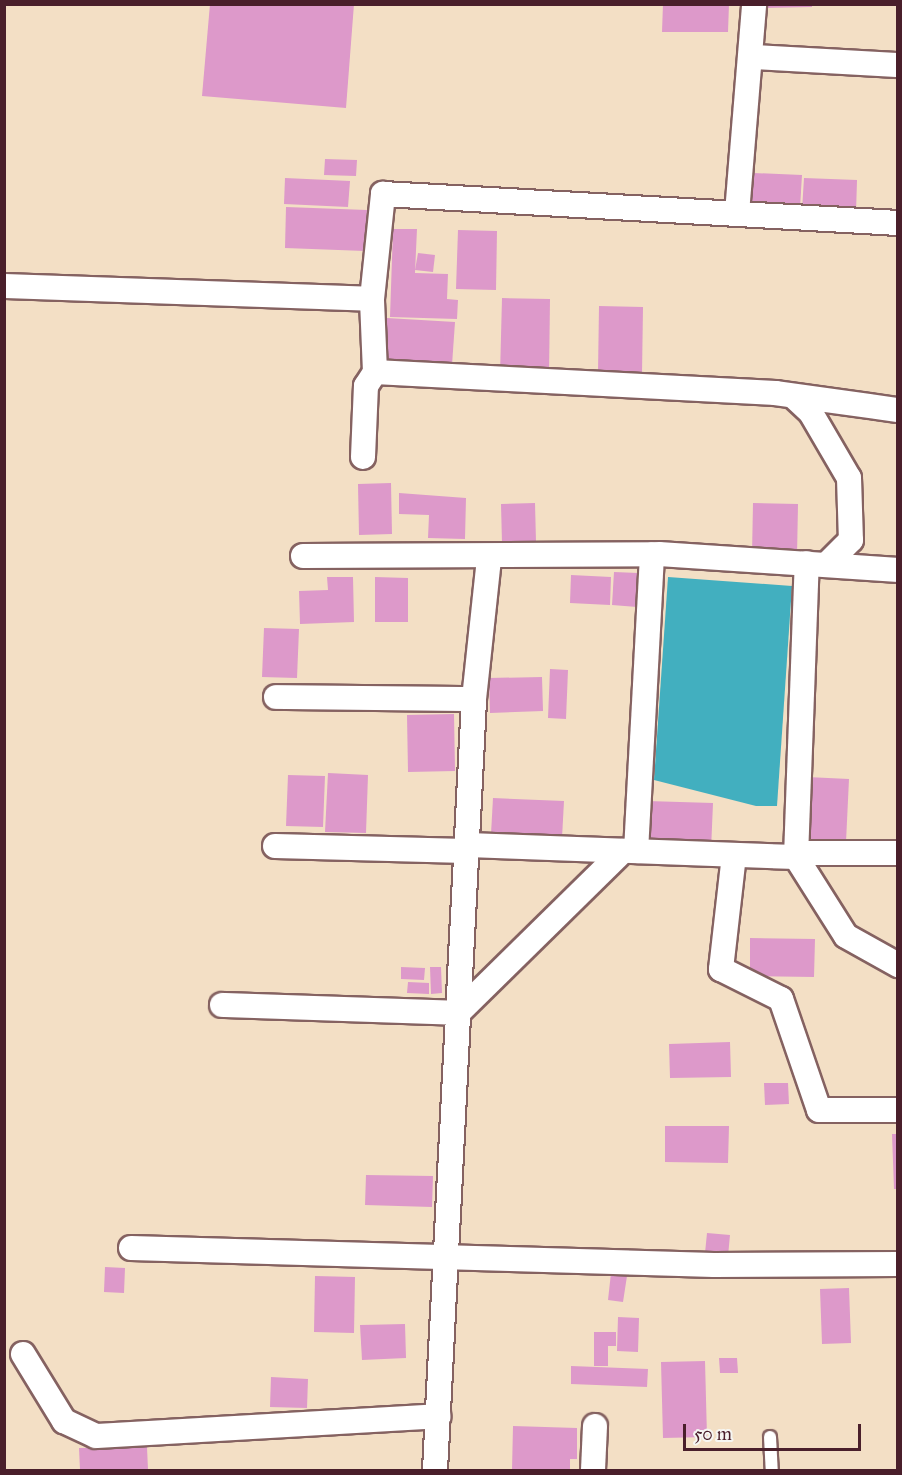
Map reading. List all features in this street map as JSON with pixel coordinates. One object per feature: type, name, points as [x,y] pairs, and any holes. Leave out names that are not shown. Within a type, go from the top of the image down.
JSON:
[{"type":"street","points":[[736,213],[753,57],[754,4]]},
{"type":"street","points":[[753,57],[897,65]]},
{"type":"street","points":[[363,457],[366,386],[375,372],[372,299],[381,200],[390,191],[897,223]]},
{"type":"street","points":[[4,286],[372,299]]},
{"type":"street","points":[[375,372],[793,396],[897,410]]},
{"type":"street","points":[[793,396],[811,413],[849,478],[850,547],[817,563]]},
{"type":"street","points":[[222,1005],[458,1013],[629,851],[652,554]]},
{"type":"street","points":[[303,556],[489,559],[652,554],[897,570]]},
{"type":"street","points":[[435,1470],[474,699],[489,559]]},
{"type":"street","points":[[817,563],[796,855],[846,936],[897,965]]},
{"type":"street","points":[[276,697],[474,699]]},
{"type":"street","points":[[275,846],[629,851],[734,855],[897,853]]},
{"type":"street","points":[[734,855],[721,969],[781,999],[819,1110],[897,1110]]},
{"type":"street","points":[[131,1248],[446,1254],[714,1265],[897,1264]]},
{"type":"street","points":[[23,1354],[64,1421],[96,1436],[438,1416]]},
{"type":"street","points":[[593,1470],[595,1426]]},
{"type":"lane","points":[[770,1437],[772,1470]]},
{"type":"water","points":[[668,577],[792,586],[777,806],[756,806],[654,780]]},
{"type":"building","points":[[210,4],[354,4],[346,108],[202,96]]},
{"type":"building","points":[[663,4],[729,4],[728,32],[662,32]]},
{"type":"building","points":[[763,4],[812,4],[812,7],[763,8]]},
{"type":"building","points":[[325,159],[357,160],[356,176],[324,175]]},
{"type":"building","points":[[753,173],[802,175],[800,208],[751,206]]},
{"type":"building","points":[[285,178],[350,181],[348,207],[284,204]]},
{"type":"building","points":[[804,178],[857,180],[856,212],[802,210]]},
{"type":"building","points":[[286,207],[367,210],[365,251],[285,248]]},
{"type":"building","points":[[393,229],[417,229],[415,273],[448,274],[447,299],[458,300],[457,319],[390,317]]},
{"type":"building","points":[[458,230],[497,231],[496,290],[456,289]]},
{"type":"building","points":[[418,253],[435,255],[433,272],[415,270]]},
{"type":"building","points":[[502,298],[550,299],[549,375],[500,375]]},
{"type":"building","points":[[599,306],[643,307],[642,374],[598,373]]},
{"type":"building","points":[[387,318],[455,322],[452,365],[385,362]]},
{"type":"building","points":[[391,483],[392,534],[359,535],[358,484]]},
{"type":"building","points":[[399,493],[466,498],[465,539],[428,538],[429,515],[399,514]]},
{"type":"building","points":[[535,503],[536,542],[502,543],[501,504]]},
{"type":"building","points":[[753,503],[798,504],[797,556],[752,555]]},
{"type":"building","points":[[614,572],[638,573],[637,607],[612,605]]},
{"type":"building","points":[[571,575],[611,577],[610,605],[570,603]]},
{"type":"building","points":[[327,577],[353,577],[354,622],[300,624],[299,591],[328,590]]},
{"type":"building","points":[[375,577],[408,578],[408,622],[375,622]]},
{"type":"building","points":[[264,628],[299,629],[297,678],[262,677]]},
{"type":"building","points":[[550,669],[568,670],[566,719],[548,718]]},
{"type":"building","points":[[542,677],[543,711],[490,713],[489,678]]},
{"type":"building","points":[[454,714],[455,771],[408,772],[407,715]]},
{"type":"building","points":[[328,773],[368,775],[366,833],[325,832]]},
{"type":"building","points":[[288,775],[325,776],[323,827],[286,826]]},
{"type":"building","points":[[807,777],[849,779],[846,842],[804,840]]},
{"type":"building","points":[[493,798],[564,801],[562,838],[491,834]]},
{"type":"building","points":[[647,801],[713,803],[711,850],[645,848]]},
{"type":"building","points":[[750,938],[815,939],[814,977],[750,976]]},
{"type":"building","points":[[401,967],[425,968],[424,980],[401,979]]},
{"type":"building","points":[[430,967],[441,967],[442,993],[431,994]]},
{"type":"building","points":[[408,982],[429,983],[429,994],[407,993]]},
{"type":"building","points":[[730,1042],[731,1077],[670,1078],[669,1044]]},
{"type":"building","points":[[764,1083],[788,1083],[789,1104],[765,1105]]},
{"type":"building","points":[[665,1126],[729,1126],[728,1163],[665,1162]]},
{"type":"building","points":[[892,1134],[898,1134],[898,1189],[894,1189]]},
{"type":"building","points":[[366,1175],[433,1176],[432,1207],[365,1205]]},
{"type":"building","points":[[707,1233],[730,1235],[728,1256],[705,1253]]},
{"type":"building","points":[[105,1267],[125,1268],[124,1293],[104,1292]]},
{"type":"building","points":[[611,1273],[627,1276],[623,1302],[608,1300]]},
{"type":"building","points":[[315,1276],[355,1277],[354,1333],[314,1332]]},
{"type":"building","points":[[849,1288],[851,1343],[822,1344],[820,1289]]},
{"type":"building","points":[[618,1317],[639,1318],[638,1352],[617,1351]]},
{"type":"building","points":[[405,1324],[406,1358],[362,1360],[360,1325]]},
{"type":"building","points":[[594,1332],[616,1332],[616,1346],[608,1346],[608,1366],[594,1366]]},
{"type":"building","points":[[719,1358],[737,1358],[738,1373],[720,1373]]},
{"type":"building","points":[[705,1361],[707,1437],[663,1438],[661,1362]]},
{"type":"building","points":[[571,1366],[648,1369],[647,1387],[571,1384]]},
{"type":"building","points":[[271,1377],[308,1379],[307,1408],[270,1407]]},
{"type":"building","points":[[513,1426],[577,1428],[577,1459],[570,1459],[570,1470],[512,1470]]},
{"type":"building","points":[[147,1447],[148,1470],[80,1470],[79,1448]]}]
